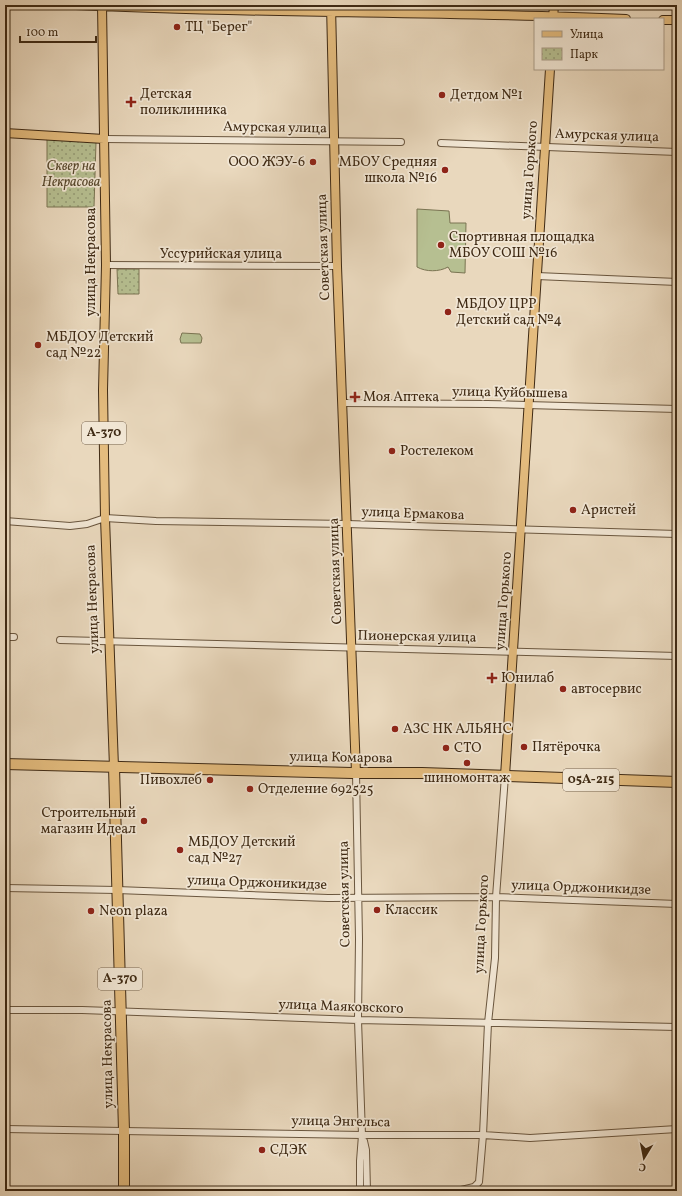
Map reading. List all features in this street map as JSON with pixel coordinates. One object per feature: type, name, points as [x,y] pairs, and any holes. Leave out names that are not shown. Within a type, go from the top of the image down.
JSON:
[{"type":"highway","name":"улица Комарова","points":[[5,764],[505,776],[677,782]]},
{"type":"highway","name":"улица Некрасова","points":[[114,767],[124,1131],[124,1191]]},
{"type":"main road","points":[[76,5],[184,10],[331,8],[553,18],[554,5]]},
{"type":"main road","name":"улица Некрасова","points":[[102,6],[106,265],[104,390],[105,518],[114,767]]},
{"type":"main road","name":"Советская улица","points":[[331,8],[337,266],[356,773]]},
{"type":"main road","points":[[664,20],[677,20]]},
{"type":"main road","name":"улица Горького","points":[[505,776],[550,70]]},
{"type":"main road","name":"Амурская улица","points":[[5,133],[104,139]]},
{"type":"street","name":"Амурская улица","points":[[104,139],[401,142]]},
{"type":"street","name":"Амурская улица","points":[[441,143],[677,152]]},
{"type":"street","name":"Уссурийская улица","points":[[106,265],[337,266]]},
{"type":"street","points":[[537,276],[677,282]]},
{"type":"street","name":"улица Куйбышева","points":[[343,403],[528,405],[677,409]]},
{"type":"street","name":"улица Ермакова","points":[[5,521],[70,526],[87,524],[105,518],[156,521],[347,524],[677,534]]},
{"type":"street","points":[[5,637],[14,637]]},
{"type":"street","name":"Пионерская улица","points":[[60,640],[677,656]]},
{"type":"street","name":"Советская улица","points":[[356,773],[358,1020],[362,1135],[360,1191]]},
{"type":"street","name":"улица Горького","points":[[457,1191],[474,1187],[479,1182],[483,1135],[488,1023],[495,958],[496,897],[505,776]]},
{"type":"street","name":"улица Орджоникидзе","points":[[5,888],[357,898],[496,897],[677,904]]},
{"type":"street","name":"улица Маяковского","points":[[5,1010],[677,1027]]},
{"type":"street","name":"улица Энгельса","points":[[5,1129],[362,1135],[483,1135],[530,1138],[677,1129]]},
{"type":"street","name":"Советская улица","points":[[362,1135],[366,1150],[367,1191]]},
{"type":"green space","name":"Сквер на Некрасова","points":[[47,139],[96,142],[94,207],[47,207]]},
{"type":"green space","name":"Спортивная площадка МБОУ СОШ №16","points":[[417,209],[449,211],[450,223],[466,223],[465,273],[451,272],[448,267],[441,270],[432,271],[417,267]]},
{"type":"green space","points":[[117,269],[139,269],[139,294],[118,294]]},
{"type":"green space","points":[[182,333],[200,334],[202,338],[201,343],[181,343],[180,339]]},
{"type":"place","name":"ТЦ \"Берег\"","points":[[177,27]]},
{"type":"place","name":"Детдом №1","points":[[442,95]]},
{"type":"place","name":"Детская поликлиника","points":[[131,102]]},
{"type":"place","name":"ООО ЖЭУ-6","points":[[313,162]]},
{"type":"place","name":"МБОУ Средняя школа №16","points":[[445,170]]},
{"type":"place","name":"Спортивная площадка МБОУ СОШ №16","points":[[441,245]]},
{"type":"place","name":"МБДОУ ЦРР Детский сад №4","points":[[448,312]]},
{"type":"place","name":"МБДОУ Детский сад №22","points":[[38,345]]},
{"type":"place","name":"Моя Аптека","points":[[355,397]]},
{"type":"place","name":"Ростелеком","points":[[392,451]]},
{"type":"place","name":"Аристей","points":[[573,510]]},
{"type":"place","name":"Юнилаб","points":[[492,678]]},
{"type":"place","name":"автосервис","points":[[563,689]]},
{"type":"place","name":"АЗС НК АЛЬЯНС","points":[[395,729]]},
{"type":"place","name":"Пятёрочка","points":[[524,747]]},
{"type":"place","name":"СТО","points":[[446,748]]},
{"type":"place","name":"шиномонтаж","points":[[467,763]]},
{"type":"place","name":"Пивохлеб","points":[[210,780]]},
{"type":"place","name":"Отделение 692525","points":[[250,789]]},
{"type":"place","name":"Строительный магазин Идеал","points":[[144,821]]},
{"type":"place","name":"МБДОУ Детский сад №27","points":[[180,850]]},
{"type":"place","name":"Классик","points":[[377,910]]},
{"type":"place","name":"Neon plaza","points":[[91,911]]},
{"type":"place","name":"СДЭК","points":[[262,1150]]}]
